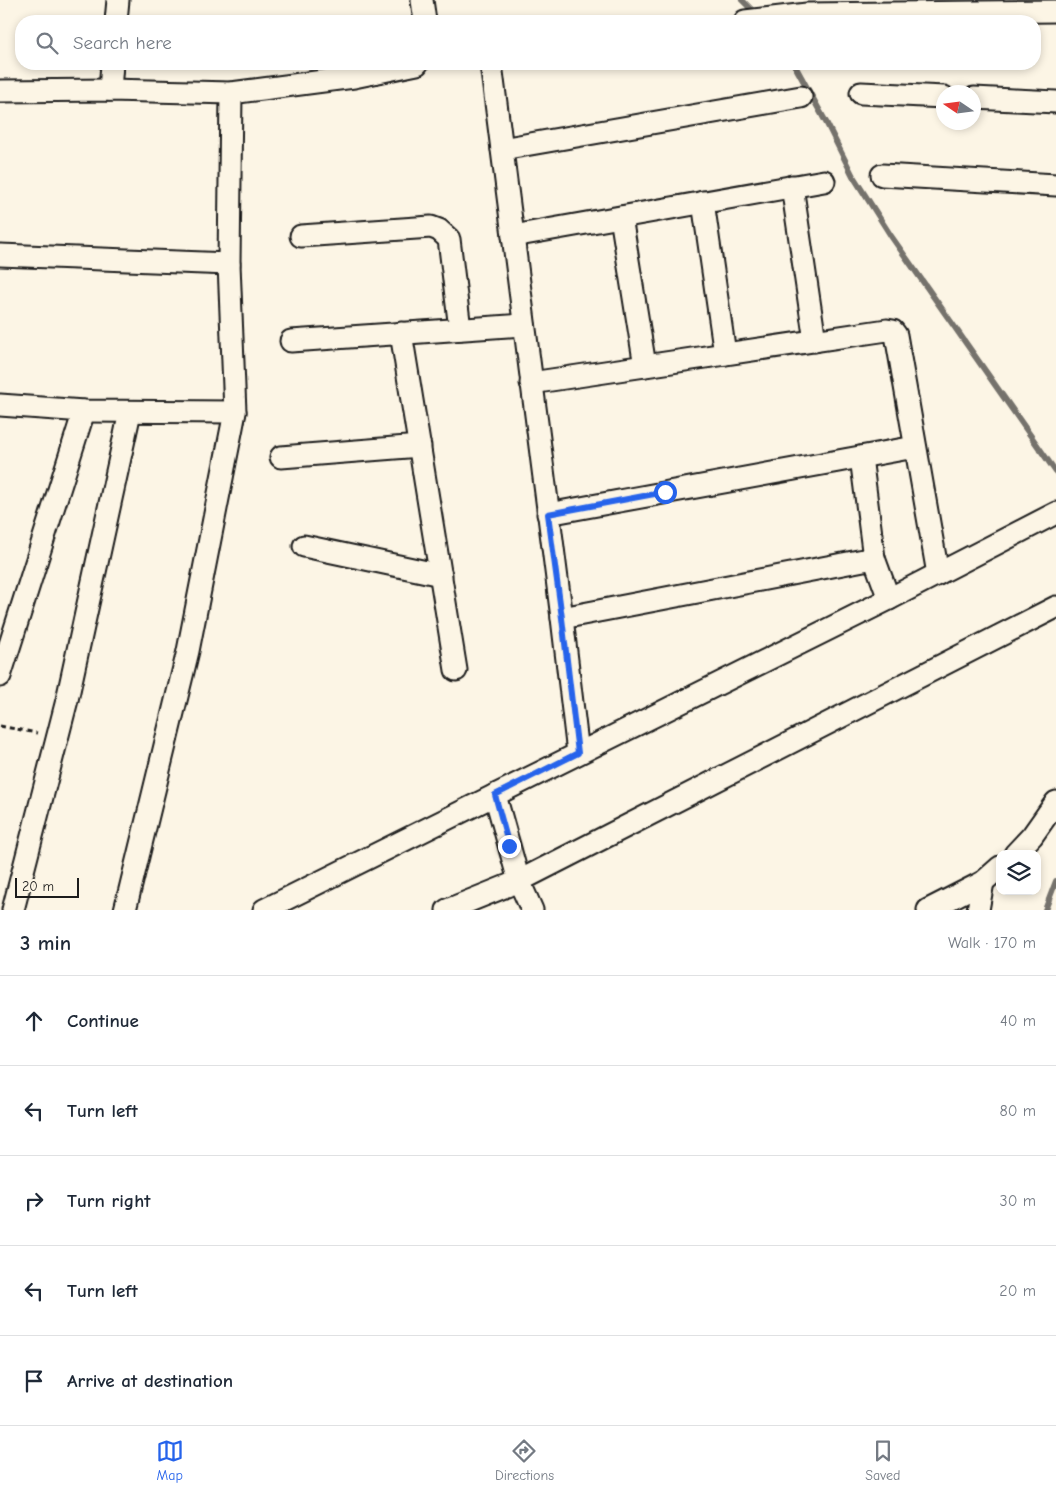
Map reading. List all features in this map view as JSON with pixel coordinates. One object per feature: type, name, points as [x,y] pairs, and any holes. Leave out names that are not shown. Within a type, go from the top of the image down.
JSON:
[{"type":"street","points":[[117,15],[118,0]]},
{"type":"street","points":[[422,0],[424,15]]},
{"type":"street","points":[[799,15],[1056,11]]},
{"type":"street","points":[[110,90],[112,70]]},
{"type":"street","points":[[0,91],[110,90],[231,93],[354,77],[388,70]]},
{"type":"street","points":[[492,70],[578,753]]},
{"type":"street","points":[[125,910],[188,650],[235,412],[230,264],[231,93]]},
{"type":"street","points":[[860,94],[936,97]]},
{"type":"street","points":[[502,149],[801,97]]},
{"type":"street","points":[[981,98],[1056,102]]},
{"type":"street","points":[[882,175],[1056,185]]},
{"type":"street","points":[[513,236],[824,181]]},
{"type":"street","points":[[792,186],[815,341]]},
{"type":"street","points":[[703,202],[725,354]]},
{"type":"street","points":[[621,217],[645,366]]},
{"type":"street","points":[[301,236],[431,227],[439,230],[449,239],[460,329]]},
{"type":"street","points":[[0,256],[230,264]]},
{"type":"street","points":[[291,341],[524,325]]},
{"type":"street","points":[[531,383],[887,330],[893,331],[896,335],[938,574]]},
{"type":"street","points":[[401,333],[456,670]]},
{"type":"street","points":[[0,405],[84,411],[235,412]]},
{"type":"street","points":[[0,676],[84,411]]},
{"type":"street","points":[[13,910],[67,700],[130,412]]},
{"type":"street","points":[[281,457],[420,446]]},
{"type":"street","points":[[548,514],[916,447]]},
{"type":"street","points":[[861,457],[874,558],[889,599]]},
{"type":"street","points":[[264,910],[889,599],[1056,513]]},
{"type":"street","points":[[304,546],[440,575]]},
{"type":"street","points":[[562,618],[874,558]]},
{"type":"street","points":[[455,908],[519,881],[1056,607]]},
{"type":"street","points":[[495,795],[519,881],[532,910]]},
{"type":"street","points":[[1019,850],[1032,836],[1056,802]]},
{"type":"street","points":[[928,910],[983,882],[996,871]]},
{"type":"street","points":[[978,910],[983,882]]},
{"type":"path","points":[[0,726],[57,736]]},
{"type":"waterway","points":[[742,0],[757,15]]},
{"type":"waterway","points":[[797,70],[853,176],[891,236],[1056,472]]},
{"type":"waterway","points":[[1045,910],[1056,881]]},
{"type":"route","points":[[509,846],[495,795],[578,753],[548,514],[665,492]]}]
